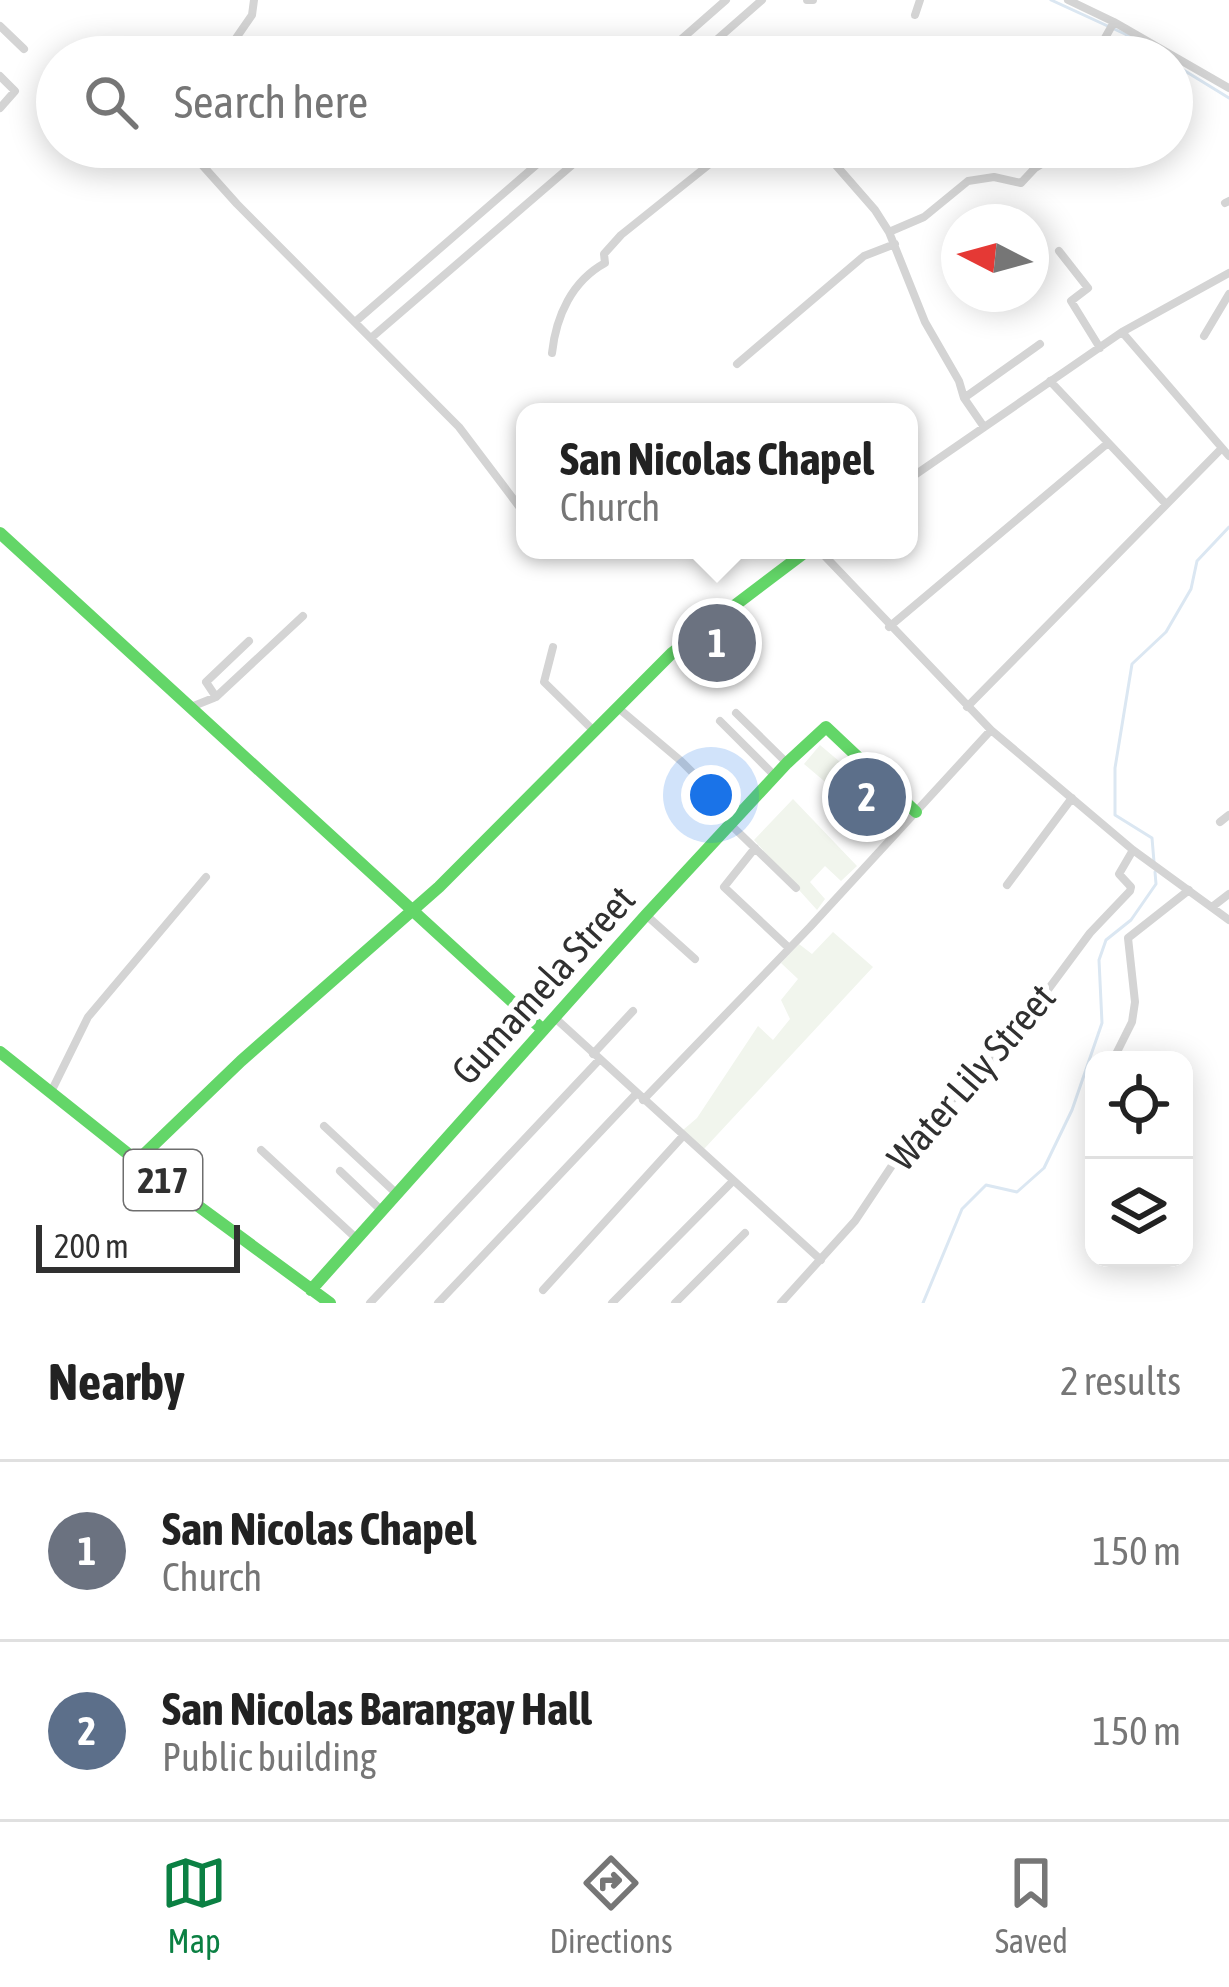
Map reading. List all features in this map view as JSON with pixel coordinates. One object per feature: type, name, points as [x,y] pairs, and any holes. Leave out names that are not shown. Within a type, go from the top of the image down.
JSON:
[{"type":"street","points":[[238,36],[252,15],[254,0]]},
{"type":"street","points":[[685,36],[726,0]]},
{"type":"street","points":[[721,36],[762,0]]},
{"type":"street","points":[[915,15],[920,0]]},
{"type":"street","points":[[1068,0],[1138,36]]},
{"type":"street","points":[[1106,36],[1114,22]]},
{"type":"street","points":[[0,26],[24,50]]},
{"type":"street","points":[[1193,67],[1229,88]]},
{"type":"street","points":[[0,76],[15,91],[0,108]]},
{"type":"street","points":[[206,168],[460,427],[516,502]]},
{"type":"street","points":[[355,322],[533,168]]},
{"type":"street","points":[[371,338],[569,168]]},
{"type":"street","points":[[552,353],[562,308],[586,273],[605,263],[604,254],[621,235],[706,168]]},
{"type":"street","points":[[838,168],[889,232],[926,322],[984,427]]},
{"type":"street","points":[[889,232],[924,217],[968,181],[994,176],[1021,183],[1034,168]]},
{"type":"street","points":[[737,364],[863,256],[895,244]]},
{"type":"street","points":[[1059,251],[1088,288],[1071,302],[1100,348]]},
{"type":"street","points":[[918,473],[1122,332],[1227,277]]},
{"type":"street","points":[[1204,336],[1229,294]]},
{"type":"street","points":[[1122,332],[1229,456]]},
{"type":"street","points":[[737,342],[748,354]]},
{"type":"street","points":[[964,398],[1040,344]]},
{"type":"street","points":[[1050,381],[1166,504]]},
{"type":"street","points":[[890,627],[1108,443]]},
{"type":"street","points":[[967,707],[1222,448]]},
{"type":"street","points":[[0,533],[542,1029]]},
{"type":"street","points":[[137,1161],[241,1061],[413,912],[672,652],[796,559]]},
{"type":"street","points":[[827,559],[991,730],[1133,850],[1229,920]]},
{"type":"street","points":[[190,707],[216,697],[303,616]]},
{"type":"street","points":[[216,697],[206,682],[249,641]]},
{"type":"street","points":[[554,647],[544,682],[594,731]]},
{"type":"street","points":[[617,707],[681,761],[754,848],[796,888]]},
{"type":"street","points":[[736,713],[787,763]]},
{"type":"street","points":[[720,721],[775,776]]},
{"type":"street","name":"Gumamela Street","points":[[311,1290],[646,915],[826,727],[916,812]]},
{"type":"street","points":[[437,1303],[789,948],[991,730]]},
{"type":"street","points":[[1006,885],[1072,798]]},
{"type":"street","points":[[1220,822],[1229,815]]},
{"type":"street","points":[[754,848],[724,887],[789,948]]},
{"type":"street","name":"Water Lily Street","points":[[781,1303],[855,1221],[905,1146],[1004,1048],[1090,933],[1130,891],[1119,874],[1133,850]]},
{"type":"street","points":[[51,1092],[88,1017],[206,877]]},
{"type":"street","points":[[1118,1051],[1132,1022],[1135,1002],[1128,938],[1189,890]]},
{"type":"street","points":[[1212,907],[1229,894]]},
{"type":"street","points":[[646,915],[695,959]]},
{"type":"street","points":[[370,1303],[633,1011]]},
{"type":"street","points":[[554,1017],[820,1260]]},
{"type":"street","name":"217","points":[[0,1052],[137,1161],[330,1303]]},
{"type":"street","points":[[324,1126],[397,1194]]},
{"type":"street","points":[[543,1290],[683,1136]]},
{"type":"street","points":[[261,1150],[357,1239]]},
{"type":"street","points":[[340,1171],[382,1211]]},
{"type":"street","points":[[612,1303],[731,1183]]},
{"type":"street","points":[[675,1303],[745,1233]]},
{"type":"shaded area","points":[[820,745],[859,778],[843,797],[804,764]]},
{"type":"shaded area","points":[[793,799],[857,866],[841,881],[825,866],[810,882],[825,899],[817,910],[754,840]]},
{"type":"shaded area","points":[[833,932],[873,967],[704,1149],[683,1130],[697,1118],[758,1026],[773,1040],[790,1019],[781,1000],[798,979],[781,963],[799,944],[812,954]]},
{"type":"waterway","points":[[1051,0],[1128,36]]},
{"type":"waterway","points":[[1193,76],[1229,98]]},
{"type":"waterway","points":[[1154,862],[1152,838],[1115,815],[1115,768],[1132,664],[1166,632],[1191,589],[1197,561],[1229,527]]},
{"type":"waterway","points":[[923,1303],[962,1209],[986,1185],[1017,1192],[1044,1168],[1072,1110],[1102,1023],[1099,960],[1106,940],[1131,920],[1156,884],[1155,872]]},
{"type":"traffic: fast","points":[[0,533],[542,1029]]},
{"type":"traffic: fast","points":[[137,1161],[241,1061],[439,887],[672,653],[796,559]]},
{"type":"traffic: fast","points":[[311,1290],[646,915],[826,727],[916,812]]},
{"type":"traffic: fast","points":[[0,1052],[137,1161],[330,1303]]},
{"type":"place","name":"San Nicolas Chapel","points":[[717,643]]},
{"type":"place","name":"San Nicolas Barangay Hall","points":[[867,797]]}]
